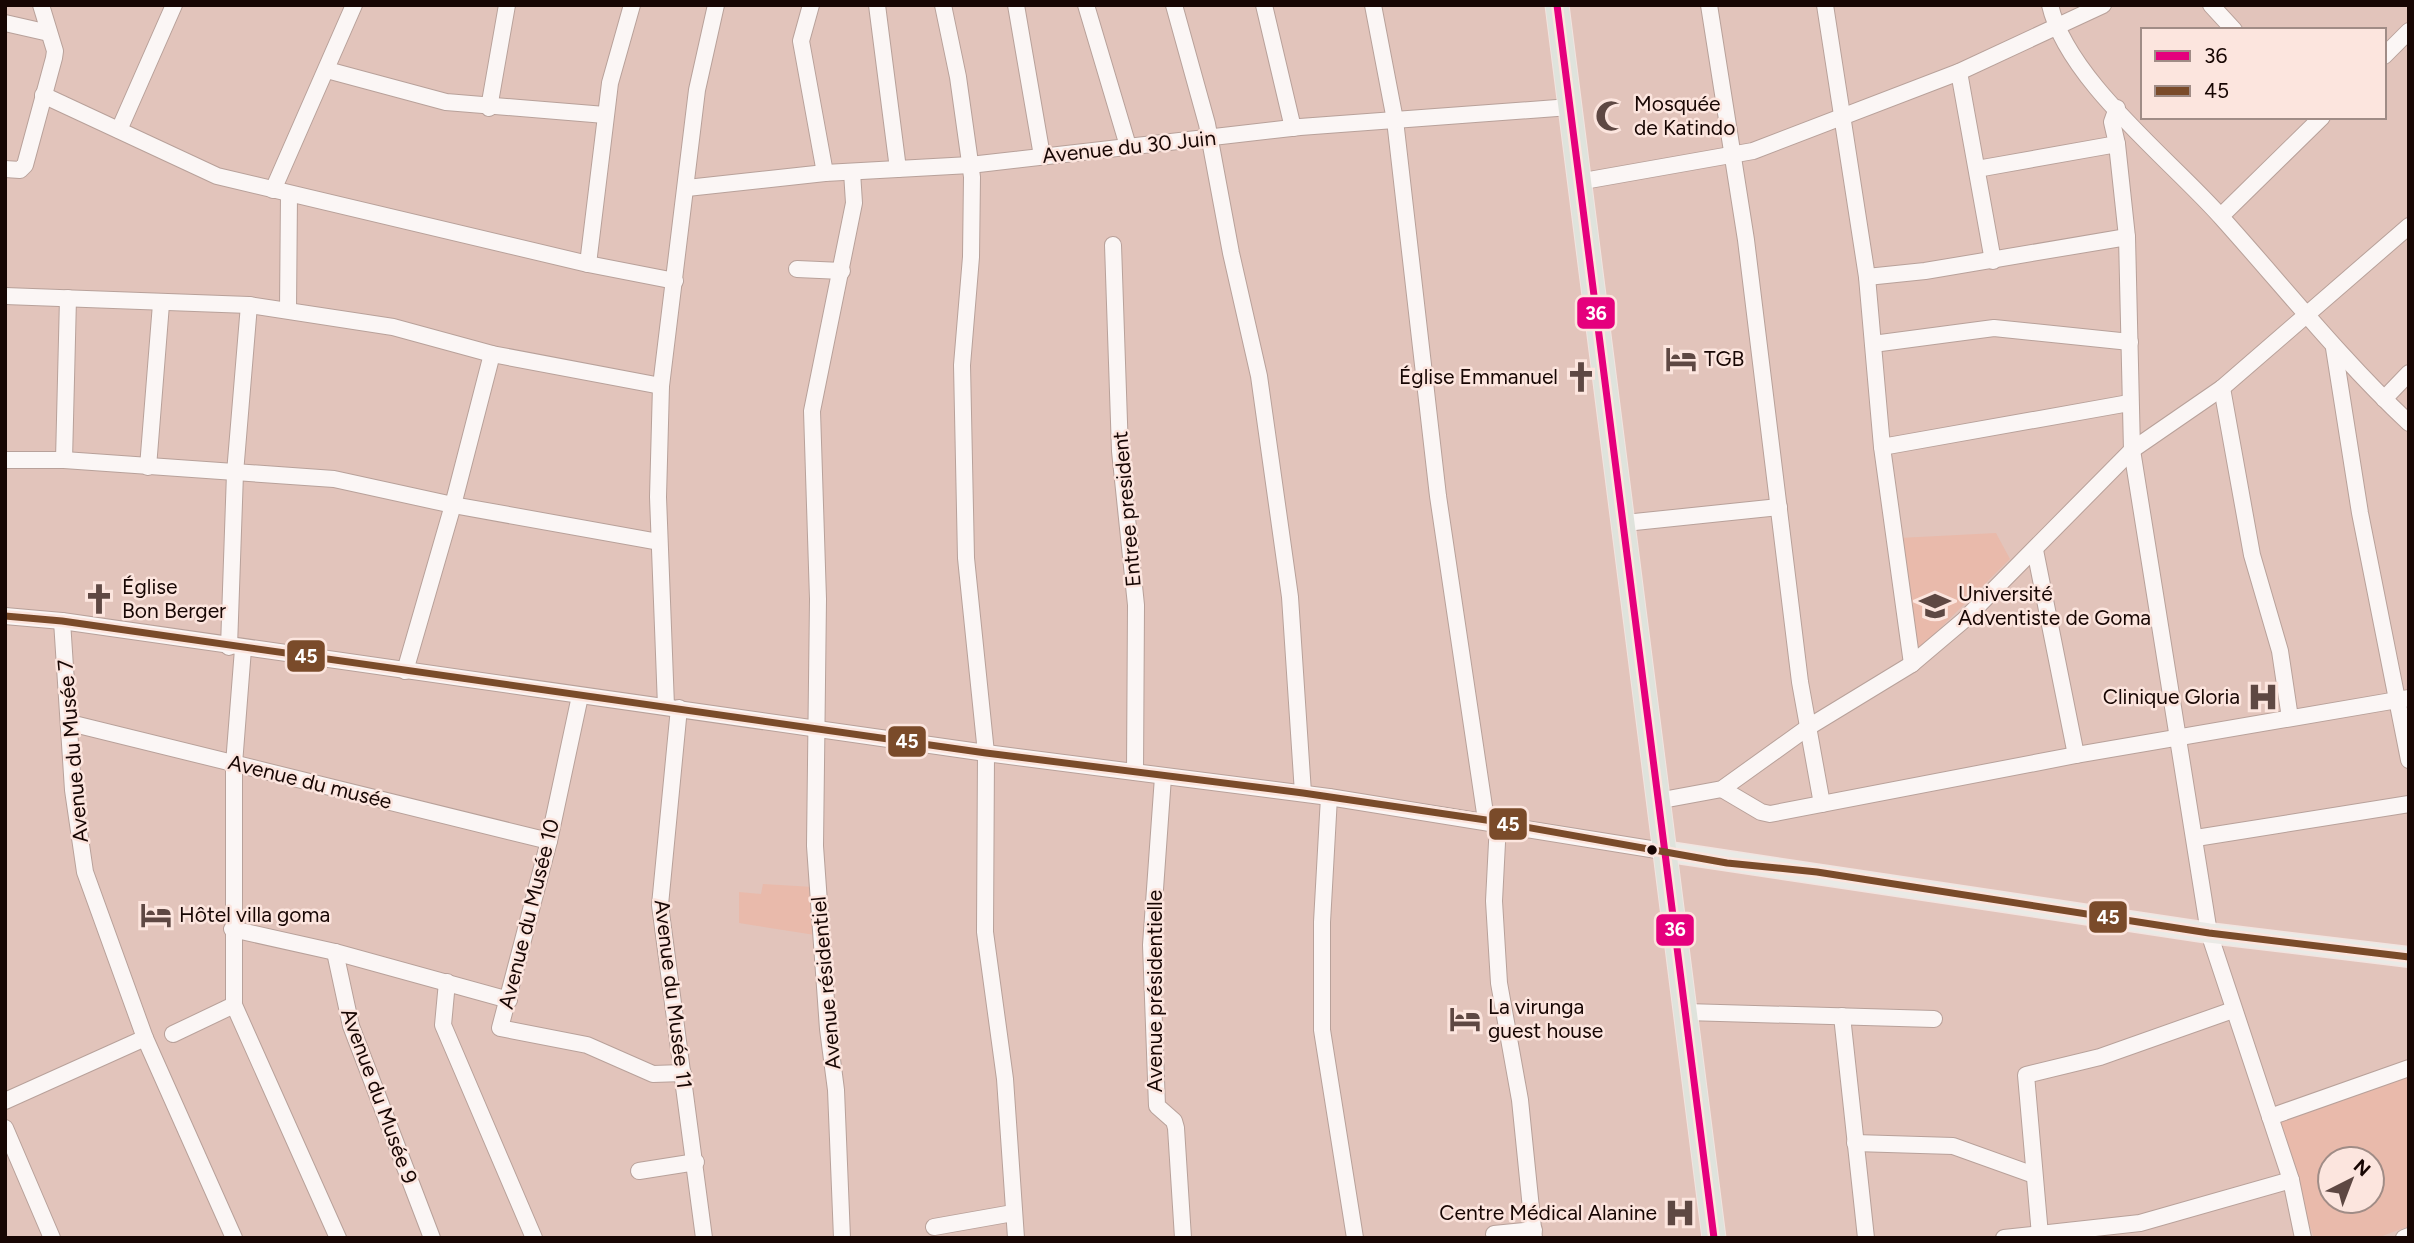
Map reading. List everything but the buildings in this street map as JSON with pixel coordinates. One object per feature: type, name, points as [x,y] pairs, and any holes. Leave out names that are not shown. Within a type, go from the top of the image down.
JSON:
[{"type":"highway","points":[[1557,5],[1714,1238]]},
{"type":"main road","points":[[1663,851],[2209,933],[2409,957]]},
{"type":"street","points":[[5,169],[20,170],[25,165],[55,51],[41,5]]},
{"type":"street","points":[[119,130],[174,5]]},
{"type":"street","points":[[288,310],[281,192],[354,5]]},
{"type":"street","points":[[489,108],[507,5]]},
{"type":"street","points":[[588,264],[610,83],[632,5]]},
{"type":"street","name":"Avenue du Musée 11","points":[[704,1238],[660,905],[672,707],[659,542],[661,386],[698,83],[716,5]]},
{"type":"street","points":[[811,5],[801,41],[825,173]]},
{"type":"street","points":[[877,5],[898,169]]},
{"type":"street","points":[[943,5],[958,76],[970,165],[971,257],[962,365],[966,445],[966,558],[986,753],[985,932],[1005,1079],[1016,1238]]},
{"type":"street","points":[[1016,5],[1042,156]]},
{"type":"street","points":[[1086,5],[1128,146]]},
{"type":"street","points":[[1174,5],[1210,138],[1231,253],[1259,376],[1290,597],[1303,793]]},
{"type":"street","points":[[1264,5],[1293,128]]},
{"type":"street","points":[[1373,5],[1395,120],[1438,496],[1492,822],[1499,983],[1520,1100],[1534,1234],[1494,1234]]},
{"type":"street","points":[[1709,5],[1734,157],[1807,728],[1822,804]]},
{"type":"street","points":[[1825,5],[1840,117],[1867,277],[1882,447],[1912,664]]},
{"type":"street","points":[[2050,5],[2055,27],[2078,65],[2221,216],[2334,348],[2409,423]]},
{"type":"street","points":[[1578,182],[1734,157],[1959,72],[2103,5]]},
{"type":"street","points":[[2211,5],[2232,28]]},
{"type":"street","points":[[5,23],[48,33]]},
{"type":"street","points":[[2386,54],[2409,31]]},
{"type":"street","points":[[327,70],[403,93],[489,108],[605,115]]},
{"type":"street","points":[[1959,72],[1993,261]]},
{"type":"street","points":[[43,95],[217,176],[588,264],[675,281]]},
{"type":"street","name":"Avenue du 30 Juin","points":[[687,188],[825,173],[970,165],[1293,128],[1570,107]]},
{"type":"street","points":[[2118,108],[2112,122],[2117,144],[2127,237],[2132,450],[2180,737],[2209,933],[2291,1180],[2303,1238]]},
{"type":"street","points":[[2221,216],[2320,119]]},
{"type":"street","points":[[1977,169],[2117,144]]},
{"type":"street","name":"Avenue résidentiel","points":[[842,1238],[836,1090],[828,1029],[816,846],[819,728],[812,411],[842,271],[846,227],[854,203],[852,172]]},
{"type":"street","points":[[1657,801],[1722,789],[1807,728],[1912,664],[2035,550],[2132,450],[2222,388],[2305,313],[2409,226]]},
{"type":"street","points":[[1867,277],[1993,261],[2127,237]]},
{"type":"street","name":"Entree president","points":[[1113,245],[1120,451],[1136,605],[1135,772]]},
{"type":"street","points":[[797,269],[842,271]]},
{"type":"street","points":[[5,296],[161,304],[249,305],[288,310],[405,330],[492,354],[661,386]]},
{"type":"street","points":[[64,460],[68,298]]},
{"type":"street","points":[[148,467],[161,304]]},
{"type":"street","points":[[249,305],[235,472],[236,648],[232,929],[234,1005],[338,1238]]},
{"type":"street","points":[[1873,344],[1993,328],[2130,342]]},
{"type":"street","points":[[2334,348],[2360,513],[2403,700],[2409,760]]},
{"type":"street","points":[[405,671],[427,587],[453,505],[492,354]]},
{"type":"street","points":[[2384,399],[2409,373]]},
{"type":"street","points":[[2222,388],[2252,555],[2280,651],[2290,718]]},
{"type":"street","points":[[1882,447],[2129,404]]},
{"type":"street","points":[[5,460],[64,460],[334,479],[453,505],[659,542]]},
{"type":"street","points":[[1625,523],[1779,508]]},
{"type":"street","points":[[2035,550],[2076,755]]},
{"type":"street","points":[[5,616],[62,621],[236,648],[986,753],[1303,793],[1663,851]]},
{"type":"street","name":"Avenue du Musée 7","points":[[62,621],[71,723],[73,790],[85,872],[145,1038],[234,1238]]},
{"type":"street","name":"Avenue du Musée 10","points":[[580,696],[549,841],[500,1026],[502,1030],[587,1045],[653,1074],[683,1073]]},
{"type":"street","points":[[1722,789],[1761,812],[1770,814],[2076,755],[2403,700]]},
{"type":"street","name":"Avenue du musée","points":[[71,723],[549,841]]},
{"type":"street","name":"Avenue présidentielle","points":[[1163,777],[1151,945],[1155,1079],[1157,1106],[1174,1121],[1176,1128],[1183,1238]]},
{"type":"street","points":[[1329,797],[1322,922],[1322,1030],[1355,1238]]},
{"type":"street","points":[[2196,838],[2409,804]]},
{"type":"street","points":[[232,929],[335,951],[509,1000]]},
{"type":"street","name":"Avenue du Musée 9","points":[[335,951],[351,1026],[432,1238]]},
{"type":"street","points":[[447,982],[443,1025],[534,1238]]},
{"type":"street","points":[[173,1034],[234,1005]]},
{"type":"street","points":[[2040,1235],[2026,1075],[2112,1053],[2233,1010]]},
{"type":"street","points":[[1686,1012],[1934,1020]]},
{"type":"street","points":[[1842,1016],[1866,1238]]},
{"type":"street","points":[[5,1101],[145,1038]]},
{"type":"street","points":[[2270,1117],[2409,1068]]},
{"type":"street","points":[[5,1128],[52,1238]]},
{"type":"street","points":[[1855,1143],[1953,1146],[2034,1175]]},
{"type":"street","points":[[639,1171],[696,1162]]},
{"type":"street","points":[[2004,1238],[2148,1222],[2291,1180]]},
{"type":"street","points":[[934,1227],[1013,1213]]},
{"type":"shaded area","name":"Université Adventiste de Goma","points":[[1996,533],[2010,559],[1914,654],[1899,538]]},
{"type":"shaded area","points":[[763,884],[814,887],[815,935],[739,923],[739,892],[761,894]]},
{"type":"shaded area","points":[[2409,1072],[2409,1226],[2377,1238],[2314,1238],[2274,1120]]},
{"type":"transit line","name":"36","points":[[1557,5],[1714,1238]]},
{"type":"transit line","name":"45","points":[[5,616],[62,621],[986,753],[1303,793],[1486,820],[1727,863],[1817,872],[2209,933],[2409,957]]},
{"type":"place","name":"Mosquée de Katindo","points":[[1611,116]]},
{"type":"place","name":"TGB","points":[[1681,359]]},
{"type":"place","name":"Église Emmanuel","points":[[1581,377]]},
{"type":"place","name":"Église Bon Berger","points":[[99,599]]},
{"type":"place","name":"Université Adventiste de Goma","points":[[1935,606]]},
{"type":"place","name":"Clinique Gloria","points":[[2263,697]]},
{"type":"place","name":"Hôtel villa goma","points":[[156,915]]},
{"type":"place","name":"La virunga guest house","points":[[1465,1019]]},
{"type":"place","name":"Centre Médical Alanine","points":[[1680,1213]]}]
